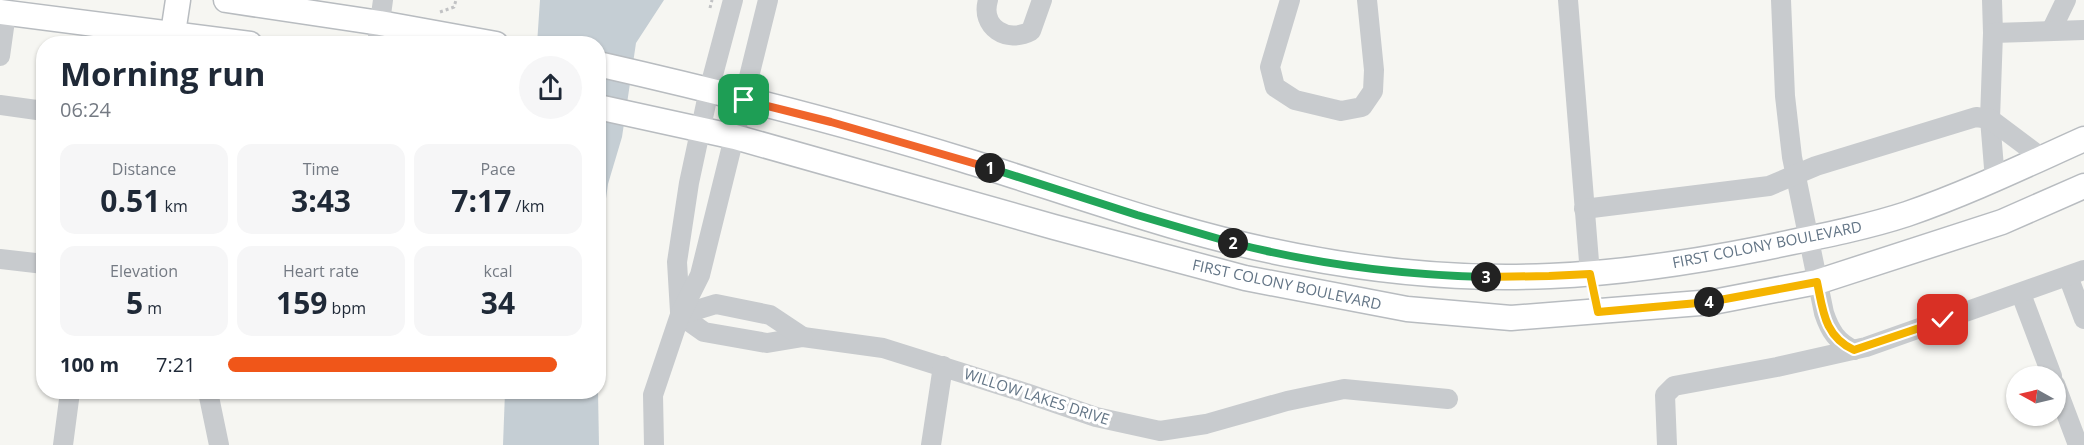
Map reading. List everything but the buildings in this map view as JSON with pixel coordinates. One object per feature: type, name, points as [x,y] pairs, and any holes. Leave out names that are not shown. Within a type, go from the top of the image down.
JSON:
[{"type":"main road","points":[[173,36],[178,0]]},
{"type":"main road","points":[[226,0],[380,22],[454,36]]},
{"type":"main road","points":[[3,12],[160,36]]},
{"type":"main road","name":"FIRST COLONY BOULEVARD","points":[[606,66],[709,90],[885,137],[1226,241],[1272,252],[1337,263],[1392,271],[1466,276],[1590,274],[1706,259],[1809,239],[1905,214],[1995,180],[2084,139]]},
{"type":"main road","name":"FIRST COLONY BOULEVARD","points":[[606,109],[735,137],[1245,278],[1407,309],[1511,318],[1713,302],[1817,282],[2002,222],[2084,186]]},
{"type":"main road","points":[[1054,227],[1064,192]]},
{"type":"main road","points":[[1590,274],[1598,312]]},
{"type":"street","points":[[680,315],[677,262],[688,183],[709,90],[733,0]]},
{"type":"street","points":[[654,445],[653,395],[680,315],[700,275],[768,0]]},
{"type":"street","points":[[988,0],[986,8],[989,22],[1000,33],[1011,37],[1021,37],[1031,32],[1042,0]]},
{"type":"street","points":[[1290,0],[1270,67],[1275,87],[1295,100],[1341,111],[1362,107],[1373,91],[1374,70],[1367,0]]},
{"type":"street","points":[[1568,0],[1590,274]]},
{"type":"street","points":[[1781,0],[1785,96],[1795,175],[1817,282],[1824,313],[1831,330],[1838,340],[1854,350]]},
{"type":"street","points":[[1992,0],[1990,119],[1995,180]]},
{"type":"street","points":[[2051,31],[2066,0]]},
{"type":"street","points":[[0,56],[3,12]]},
{"type":"street","points":[[1993,33],[2084,30]]},
{"type":"street","points":[[0,105],[36,110]]},
{"type":"street","points":[[1584,209],[1769,186],[1816,166],[1976,117],[1990,119],[2042,158]]},
{"type":"street","points":[[0,259],[36,263]]},
{"type":"street","points":[[1667,445],[1665,395],[1674,386],[1854,350],[2076,273],[2084,319]]},
{"type":"street","points":[[2020,294],[2048,366]]},
{"type":"street","name":"WILLOW LAKES DRIVE","points":[[680,315],[716,304],[770,315],[803,337]]},
{"type":"street","name":"WILLOW LAKES DRIVE","points":[[680,315],[704,332],[766,343],[803,337],[883,348],[1161,438],[1287,401],[1344,389],[1448,399]]},
{"type":"street","points":[[932,445],[943,366]]},
{"type":"street","points":[[63,445],[69,399]]},
{"type":"street","points":[[209,399],[219,445]]},
{"type":"street","points":[[2066,413],[2078,445]]},
{"type":"shaded area","points":[[540,0],[664,0],[636,43],[622,137],[606,199],[606,36],[538,36]]},
{"type":"shaded area","points":[[505,399],[598,399],[599,445],[503,445]]},
{"type":"route","points":[[744,100],[961,159],[1190,231],[1299,257],[1382,270],[1438,275],[1521,277],[1590,274],[1598,312],[1713,302],[1817,282],[1828,325],[1838,340],[1854,350],[1943,320]]}]
